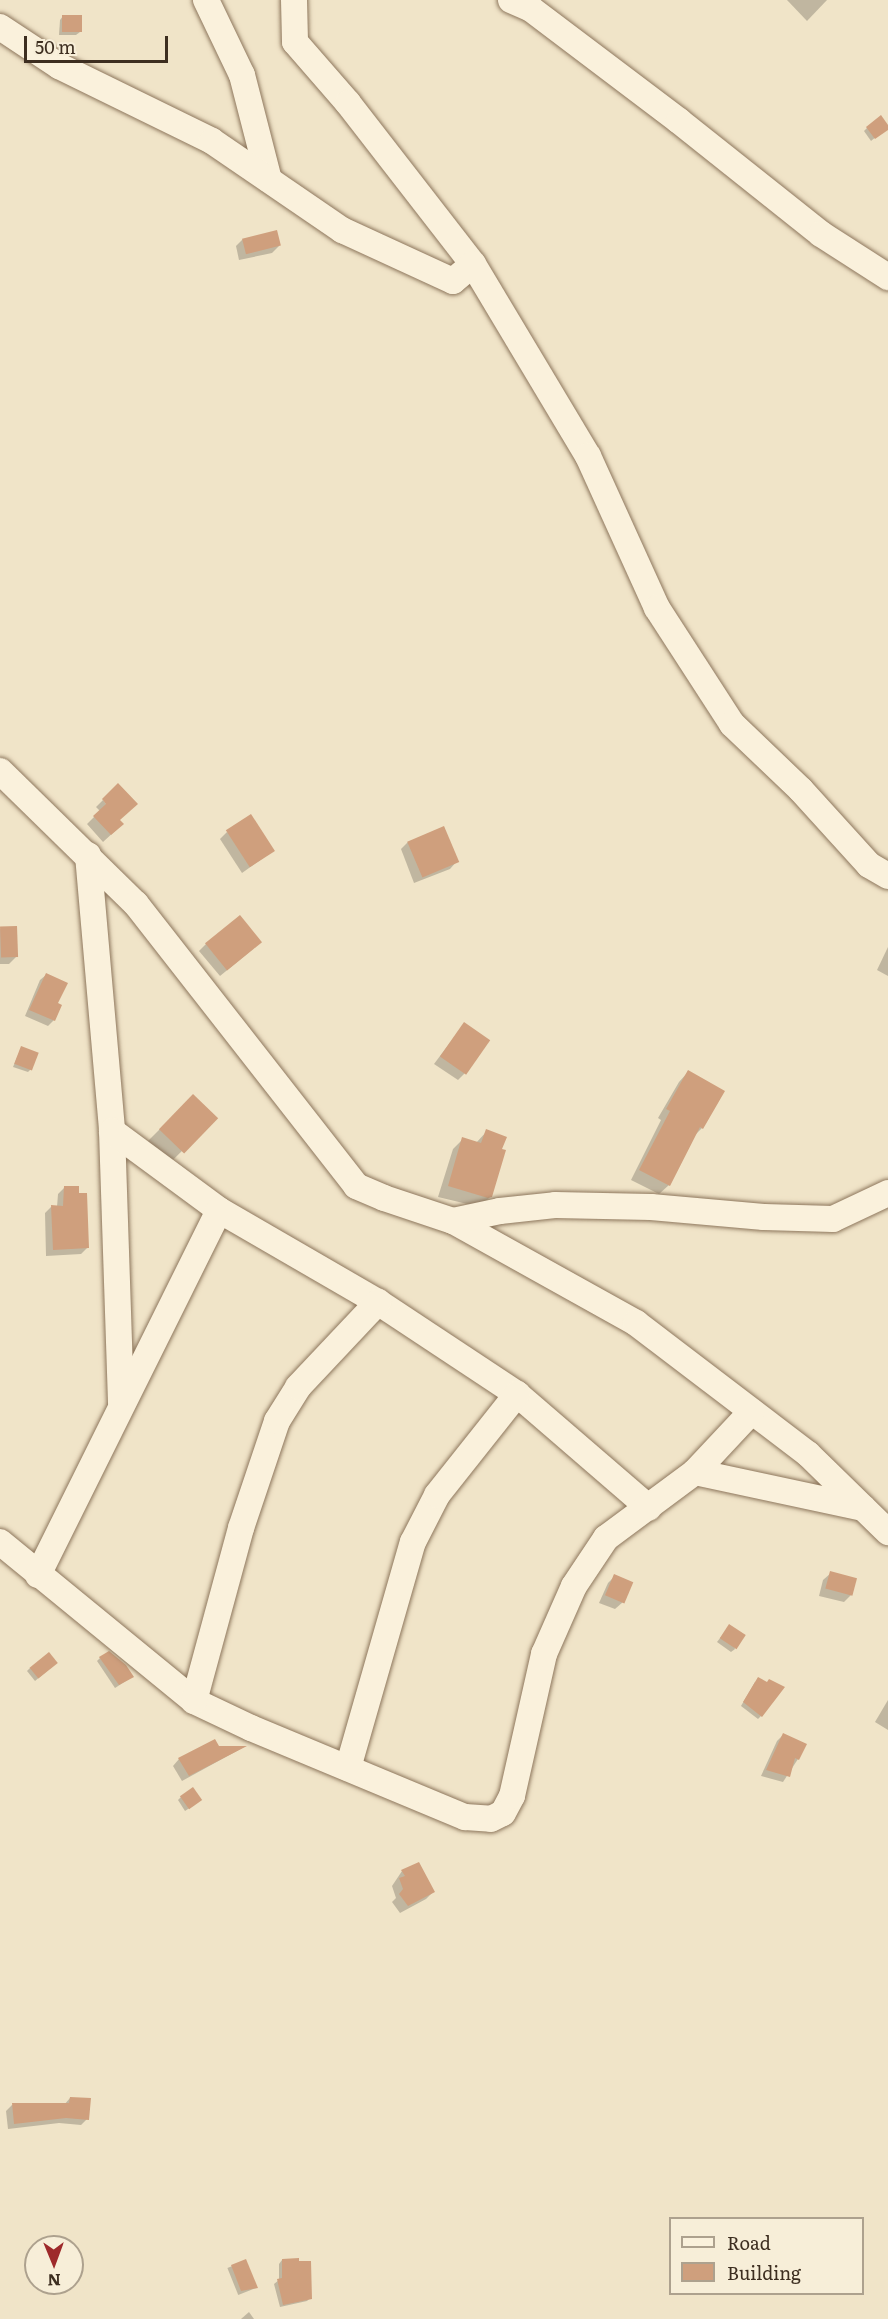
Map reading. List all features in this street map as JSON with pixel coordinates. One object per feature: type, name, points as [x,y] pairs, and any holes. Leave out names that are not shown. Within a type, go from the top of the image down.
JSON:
[{"type":"street","points":[[206,0],[242,75],[269,180]]},
{"type":"street","points":[[511,0],[531,9],[679,121],[821,234],[888,277]]},
{"type":"street","points":[[290,3],[295,42],[348,103],[473,264],[588,456],[657,608],[732,724],[801,790],[869,865],[888,876]]},
{"type":"street","points":[[0,27],[59,66],[212,141],[342,230],[453,281],[473,264]]},
{"type":"street","points":[[0,771],[136,904],[332,1159],[356,1186],[453,1221],[636,1323],[808,1454],[888,1532]]},
{"type":"street","points":[[88,855],[112,1131],[121,1405]]},
{"type":"street","points":[[112,1131],[219,1210],[378,1302],[517,1394],[649,1508]]},
{"type":"street","points":[[453,1221],[500,1211],[555,1205],[651,1207],[764,1217],[833,1219],[888,1192]]},
{"type":"street","points":[[38,1575],[219,1210]]},
{"type":"street","points":[[194,1701],[242,1528],[277,1420],[298,1387],[378,1302]]},
{"type":"street","points":[[348,1768],[413,1542],[437,1495],[517,1394]]},
{"type":"street","points":[[0,1542],[194,1701],[251,1728],[465,1817],[491,1819],[503,1813],[513,1796],[544,1654],[574,1586],[606,1538],[695,1472],[752,1411]]},
{"type":"street","points":[[695,1472],[863,1508]]},
{"type":"building","points":[[62,15],[82,15],[82,32],[62,32]]},
{"type":"building","points":[[881,115],[888,125],[888,130],[875,139],[866,127]]},
{"type":"building","points":[[277,230],[281,246],[246,254],[242,239]]},
{"type":"building","points":[[118,783],[138,804],[120,820],[124,824],[111,835],[93,816],[106,804],[102,799]]},
{"type":"building","points":[[251,814],[275,851],[250,867],[226,830]]},
{"type":"building","points":[[444,826],[459,862],[422,878],[407,842]]},
{"type":"building","points":[[240,915],[262,942],[227,971],[205,943]]},
{"type":"building","points":[[17,926],[18,957],[1,958],[0,927]]},
{"type":"building","points":[[46,973],[68,983],[58,1003],[62,1005],[55,1021],[29,1010]]},
{"type":"building","points":[[464,1022],[490,1040],[466,1075],[440,1056]]},
{"type":"building","points":[[21,1046],[39,1053],[32,1071],[14,1064]]},
{"type":"building","points":[[688,1070],[725,1091],[703,1129],[700,1127],[670,1186],[639,1170],[670,1111],[666,1109]]},
{"type":"building","points":[[193,1094],[218,1118],[184,1154],[159,1129]]},
{"type":"building","points":[[486,1129],[507,1137],[502,1149],[506,1150],[492,1197],[488,1198],[448,1186],[462,1137],[481,1143]]},
{"type":"building","points":[[64,1186],[79,1186],[79,1193],[87,1193],[89,1248],[53,1250],[51,1205],[63,1206]]},
{"type":"building","points":[[830,1571],[857,1578],[852,1596],[825,1588]]},
{"type":"building","points":[[614,1574],[633,1582],[624,1603],[605,1595]]},
{"type":"building","points":[[729,1624],[746,1635],[737,1649],[720,1638]]},
{"type":"building","points":[[109,1651],[126,1665],[134,1677],[119,1685],[99,1657]]},
{"type":"building","points":[[49,1652],[58,1663],[38,1679],[30,1668]]},
{"type":"building","points":[[758,1677],[767,1682],[769,1679],[785,1687],[762,1717],[743,1702]]},
{"type":"building","points":[[783,1733],[807,1744],[799,1760],[795,1758],[790,1777],[766,1770]]},
{"type":"building","points":[[215,1739],[219,1746],[247,1746],[189,1776],[178,1758]]},
{"type":"building","points":[[193,1787],[202,1800],[189,1809],[180,1796]]},
{"type":"building","points":[[419,1862],[435,1892],[408,1906],[399,1894],[403,1889],[399,1878],[405,1876],[401,1870]]},
{"type":"building","points":[[70,2097],[91,2098],[89,2120],[66,2118],[14,2124],[12,2103],[69,2103]]},
{"type":"building","points":[[299,2258],[299,2261],[311,2261],[312,2299],[283,2305],[277,2279],[282,2278],[282,2259]]},
{"type":"building","points":[[246,2259],[258,2288],[241,2291],[231,2265]]}]
